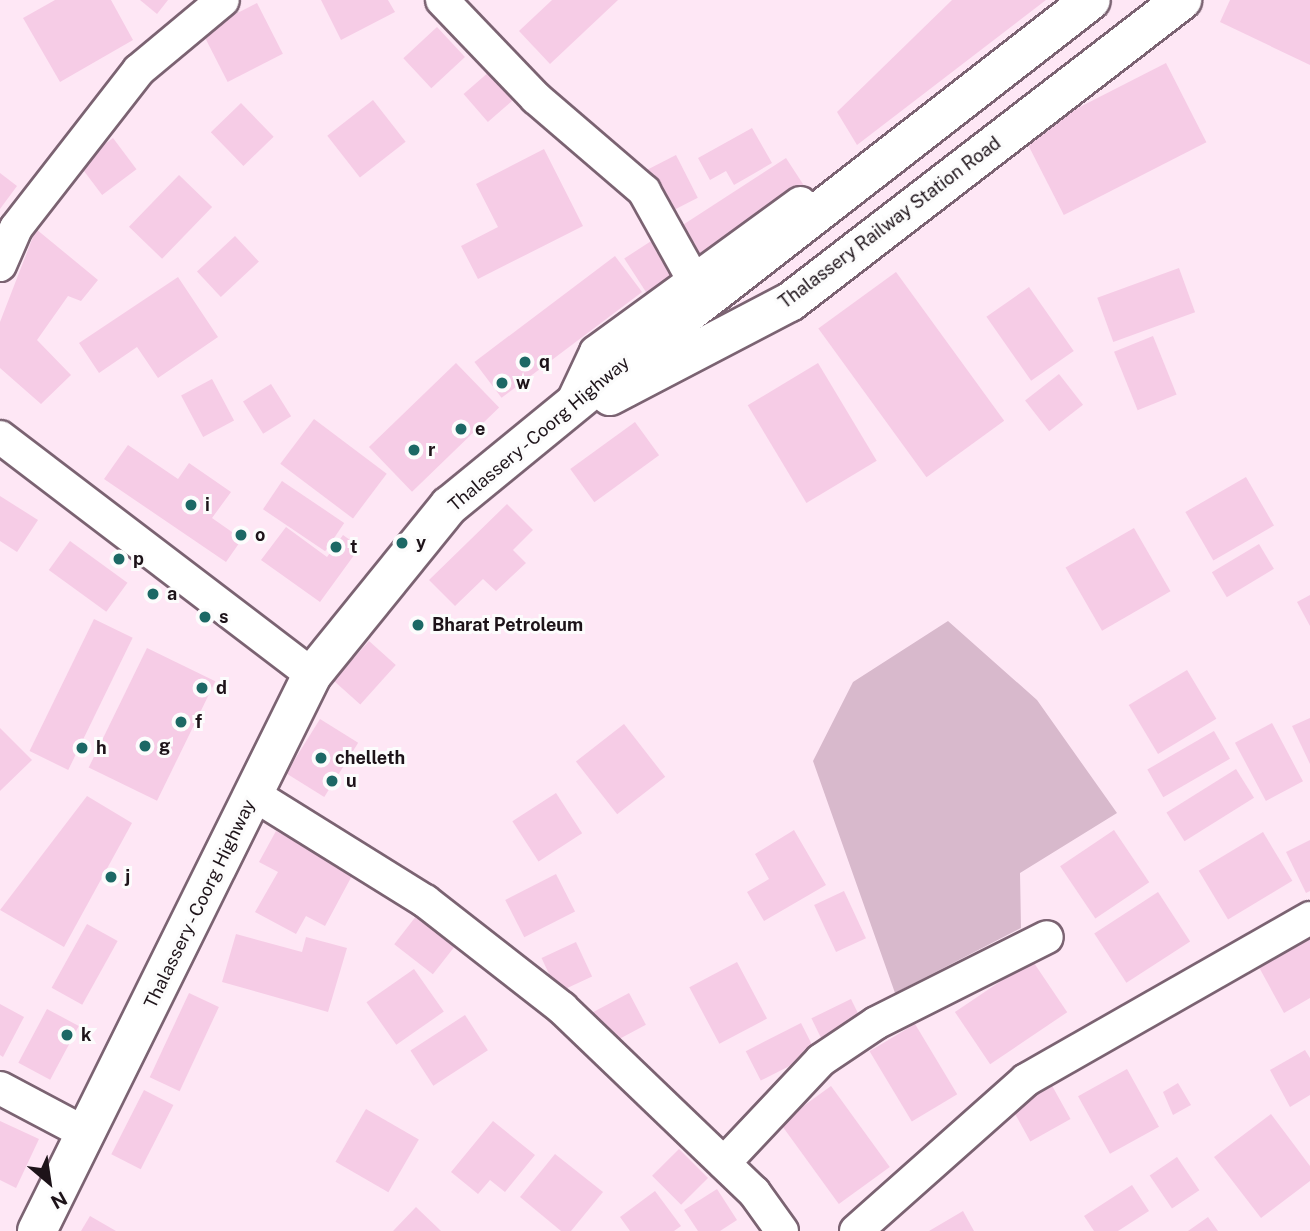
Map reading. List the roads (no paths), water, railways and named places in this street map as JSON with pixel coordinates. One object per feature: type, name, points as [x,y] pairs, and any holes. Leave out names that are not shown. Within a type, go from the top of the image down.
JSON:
[{"type":"main road","name":"Thalassery - Coorg Highway","points":[[37,1231],[312,675],[449,506],[620,366],[1091,0]]},
{"type":"main road","name":"Thalassery Railway Station Road","points":[[540,433],[790,302],[1182,0]]},
{"type":"street","points":[[0,265],[16,228],[139,70],[223,0]]},
{"type":"street","points":[[442,0],[536,97],[644,191],[694,281]]},
{"type":"street","points":[[570,408],[596,352],[1065,0]]},
{"type":"street","points":[[0,437],[312,675]]},
{"type":"street","points":[[253,794],[425,901],[562,1008],[754,1192],[782,1231]]},
{"type":"street","points":[[856,1231],[1026,1080],[1310,918]]},
{"type":"street","points":[[724,1163],[821,1060],[876,1023],[1047,937]]},
{"type":"street","points":[[0,1088],[87,1134]]},
{"type":"place","name":"q","points":[[525,362]]},
{"type":"place","name":"w","points":[[502,383]]},
{"type":"place","name":"e","points":[[461,429]]},
{"type":"place","name":"r","points":[[414,450]]},
{"type":"place","name":"i","points":[[191,505]]},
{"type":"place","name":"o","points":[[241,535]]},
{"type":"place","name":"y","points":[[402,543]]},
{"type":"place","name":"t","points":[[336,547]]},
{"type":"place","name":"p","points":[[119,559]]},
{"type":"place","name":"a","points":[[153,594]]},
{"type":"place","name":"s","points":[[205,617]]},
{"type":"place","name":"Bharat Petroleum","points":[[418,625]]},
{"type":"place","name":"d","points":[[202,688]]},
{"type":"place","name":"f","points":[[181,722]]},
{"type":"place","name":"g","points":[[145,746]]},
{"type":"place","name":"h","points":[[82,748]]},
{"type":"place","name":"chelleth","points":[[321,758]]},
{"type":"place","name":"u","points":[[332,781]]},
{"type":"place","name":"j","points":[[111,877]]},
{"type":"place","name":"k","points":[[67,1035]]}]
